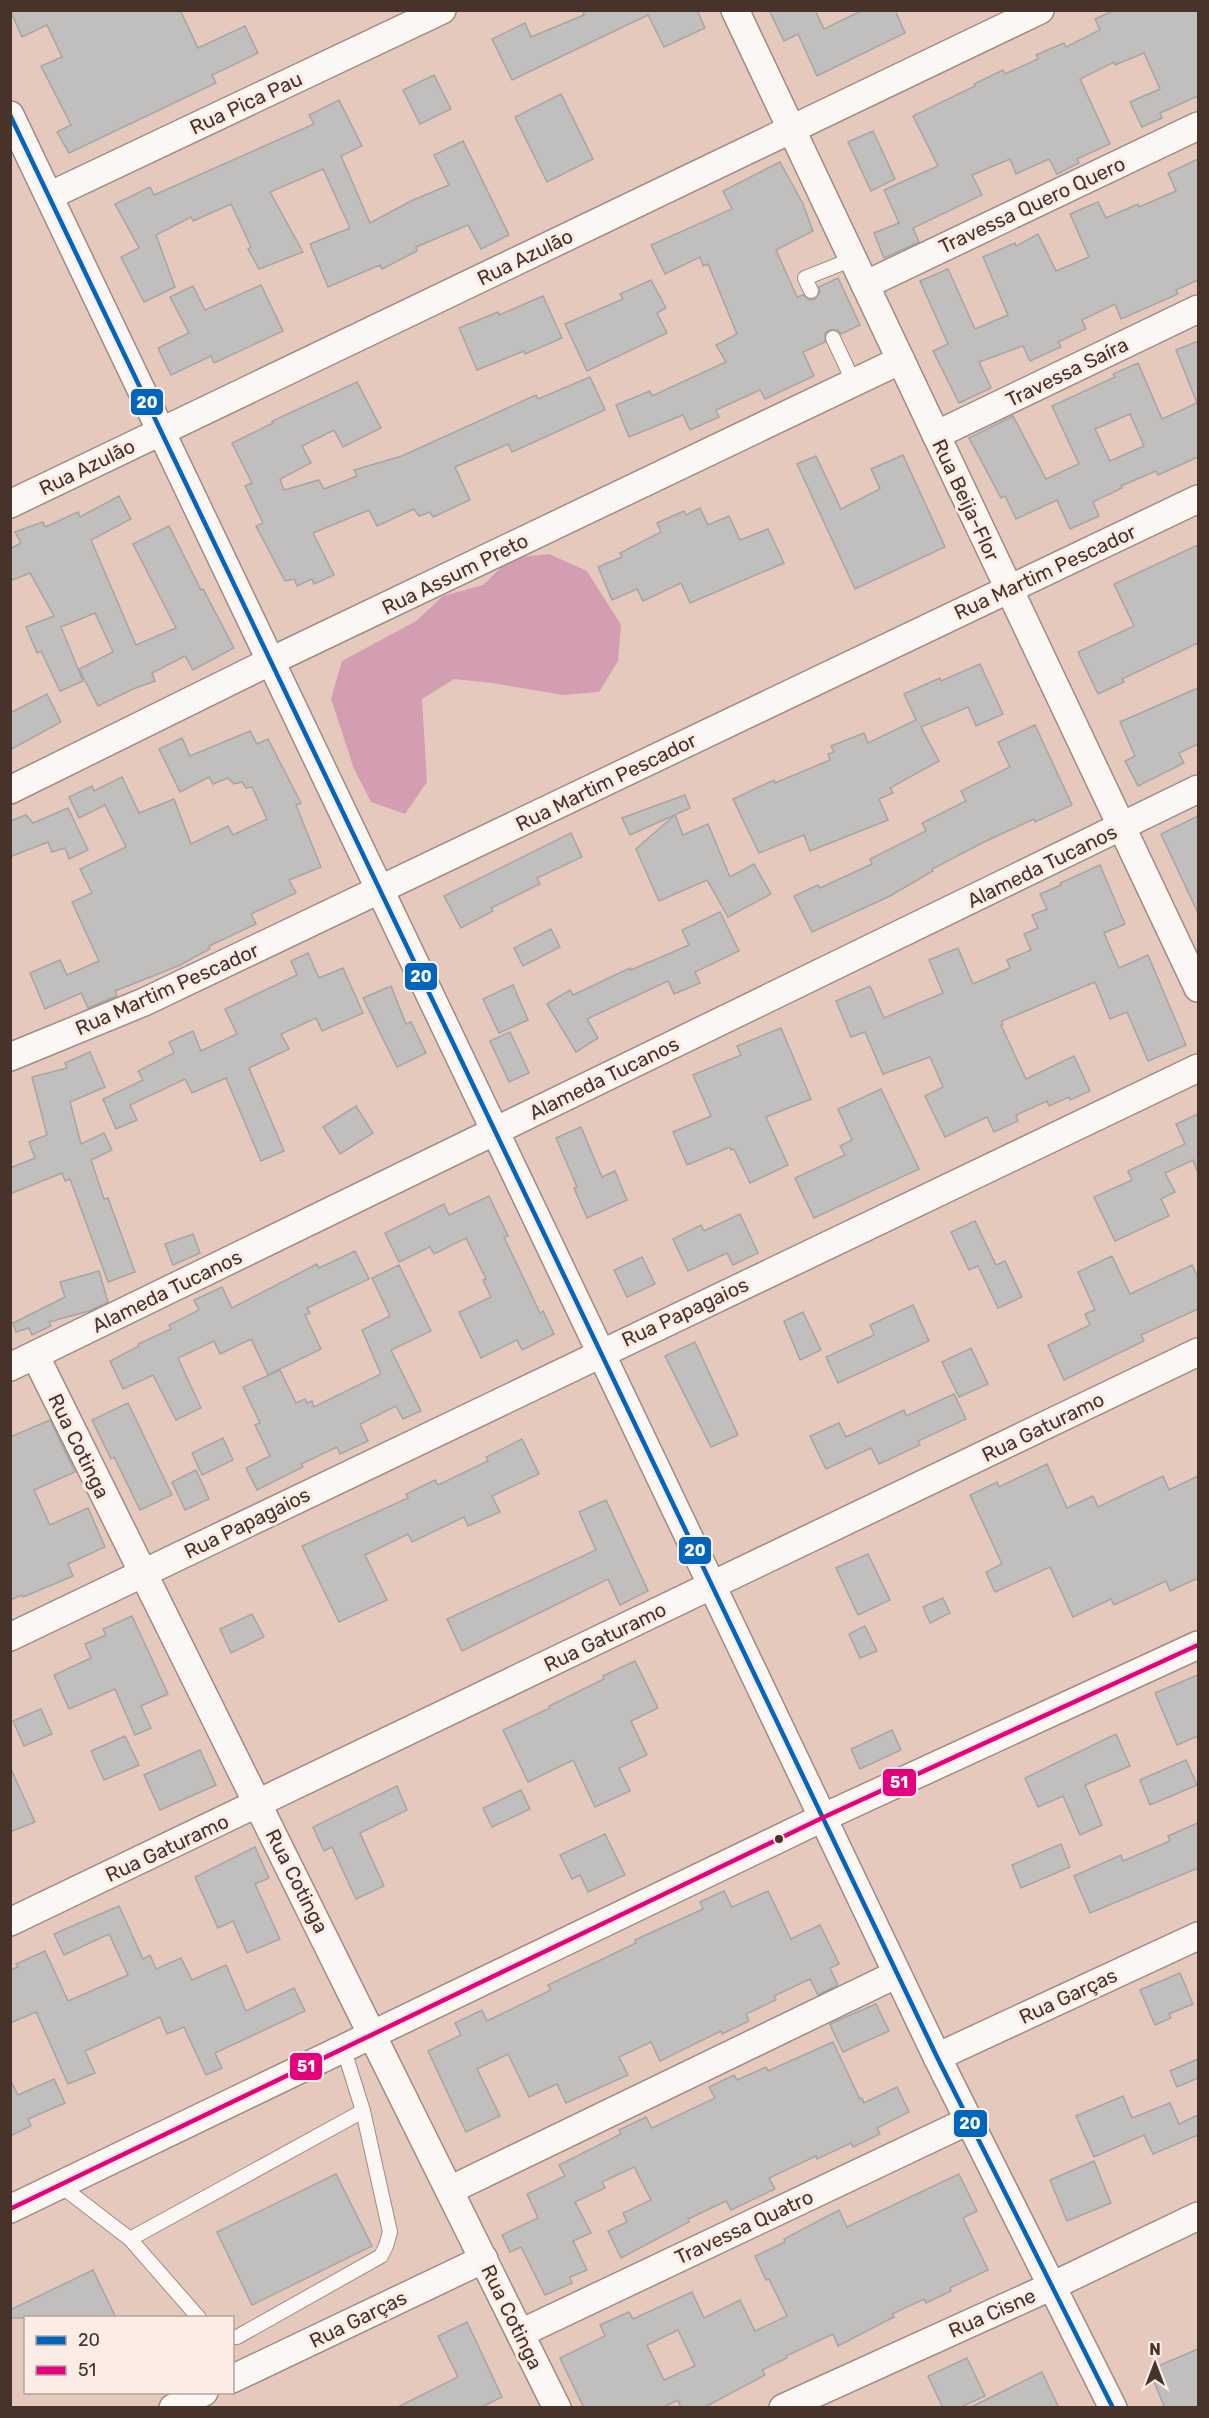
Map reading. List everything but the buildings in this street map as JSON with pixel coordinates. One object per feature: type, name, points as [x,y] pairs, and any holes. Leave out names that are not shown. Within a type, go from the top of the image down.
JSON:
[{"type":"street","name":"Rua Pica Pau","points":[[49,196],[442,10]]},
{"type":"street","name":"Rua Beija-Flor","points":[[735,10],[1198,988]]},
{"type":"street","name":"Rua Azulão","points":[[10,504],[1040,10]]},
{"type":"street","points":[[10,115],[897,1974],[968,2121],[1113,2408]]},
{"type":"street","name":"Travessa Quero Quero","points":[[865,285],[1198,126]]},
{"type":"street","name":"Travessa Saíra","points":[[936,435],[1198,309]]},
{"type":"street","name":"Rua Assum Preto","points":[[10,790],[271,662],[901,360]]},
{"type":"street","name":"Rua Martim Pescador","points":[[10,1057],[144,1002],[1198,499]]},
{"type":"street","name":"Alameda Tucanos","points":[[10,1367],[1198,789]]},
{"type":"street","name":"Rua Papagaios","points":[[10,1637],[1198,1068]]},
{"type":"street","name":"Rua Gaturamo","points":[[10,1922],[1198,1352]]},
{"type":"street","name":"Rua Cotinga","points":[[35,1355],[557,2408]]},
{"type":"street","points":[[10,2209],[822,1818],[1198,1645]]},
{"type":"street","name":"Rua Garças","points":[[937,2056],[1198,1936]]},
{"type":"street","points":[[450,2190],[897,1974]]},
{"type":"street","name":"Travessa Quatro","points":[[520,2333],[968,2121]]},
{"type":"street","name":"Rua Cisne","points":[[783,2408],[1052,2286],[1198,2216]]},
{"type":"street","name":"Rua Garças","points":[[234,2378],[484,2259]]},
{"type":"street","points":[[173,2408],[200,2394]]},
{"type":"lane","points":[[811,291],[805,278],[853,259]]},
{"type":"lane","points":[[833,338],[854,383]]},
{"type":"lane","points":[[234,2337],[381,2256],[390,2232],[363,2111],[343,2047]]},
{"type":"lane","points":[[130,2239],[363,2111]]},
{"type":"lane","points":[[61,2186],[130,2239],[197,2316]]},
{"type":"shaded area","points":[[549,554],[587,571],[621,625],[618,661],[599,692],[563,695],[454,679],[422,699],[427,782],[405,814],[371,802],[354,769],[331,699],[342,661],[416,621],[443,596],[483,585],[511,558]]},
{"type":"transit line","name":"20","points":[[10,115],[937,2057],[1113,2408]]},
{"type":"transit line","name":"51","points":[[10,2209],[822,1818],[1198,1645]]}]
